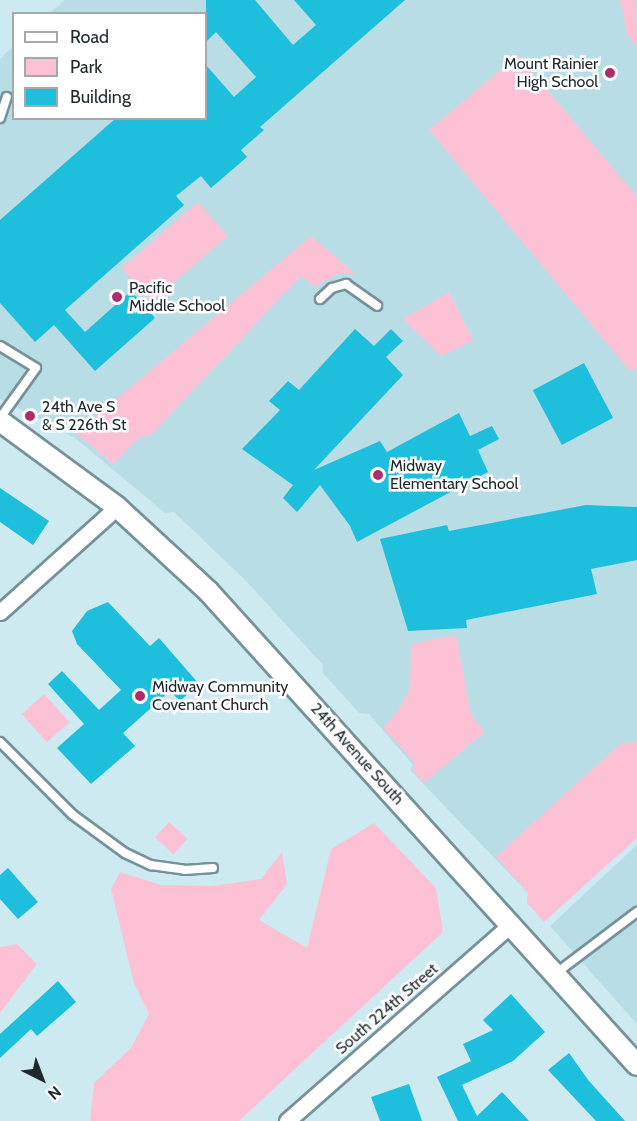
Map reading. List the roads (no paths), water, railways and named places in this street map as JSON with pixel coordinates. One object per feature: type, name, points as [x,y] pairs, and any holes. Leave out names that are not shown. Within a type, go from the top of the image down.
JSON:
[{"type":"street","name":"24th Avenue South","points":[[0,420],[117,507],[237,621],[637,1065]]},
{"type":"street","points":[[0,612],[117,507]]},
{"type":"street","name":"South 224th Street","points":[[287,1121],[511,924]]},
{"type":"lane","points":[[0,118],[7,97]]},
{"type":"lane","points":[[320,298],[332,288],[346,284],[377,306]]},
{"type":"lane","points":[[0,346],[36,369],[0,420]]},
{"type":"lane","points":[[0,742],[73,815],[125,853],[151,865],[213,868]]},
{"type":"lane","points":[[555,974],[637,912]]},
{"type":"place","name":"Mount Rainier High School","points":[[610,73]]},
{"type":"place","name":"Pacific Middle School","points":[[117,297]]},
{"type":"place","name":"24th Ave S & S 226th St","points":[[30,416]]},
{"type":"place","name":"Midway Elementary School","points":[[378,475]]},
{"type":"place","name":"Midway Community Covenant Church","points":[[140,696]]}]
